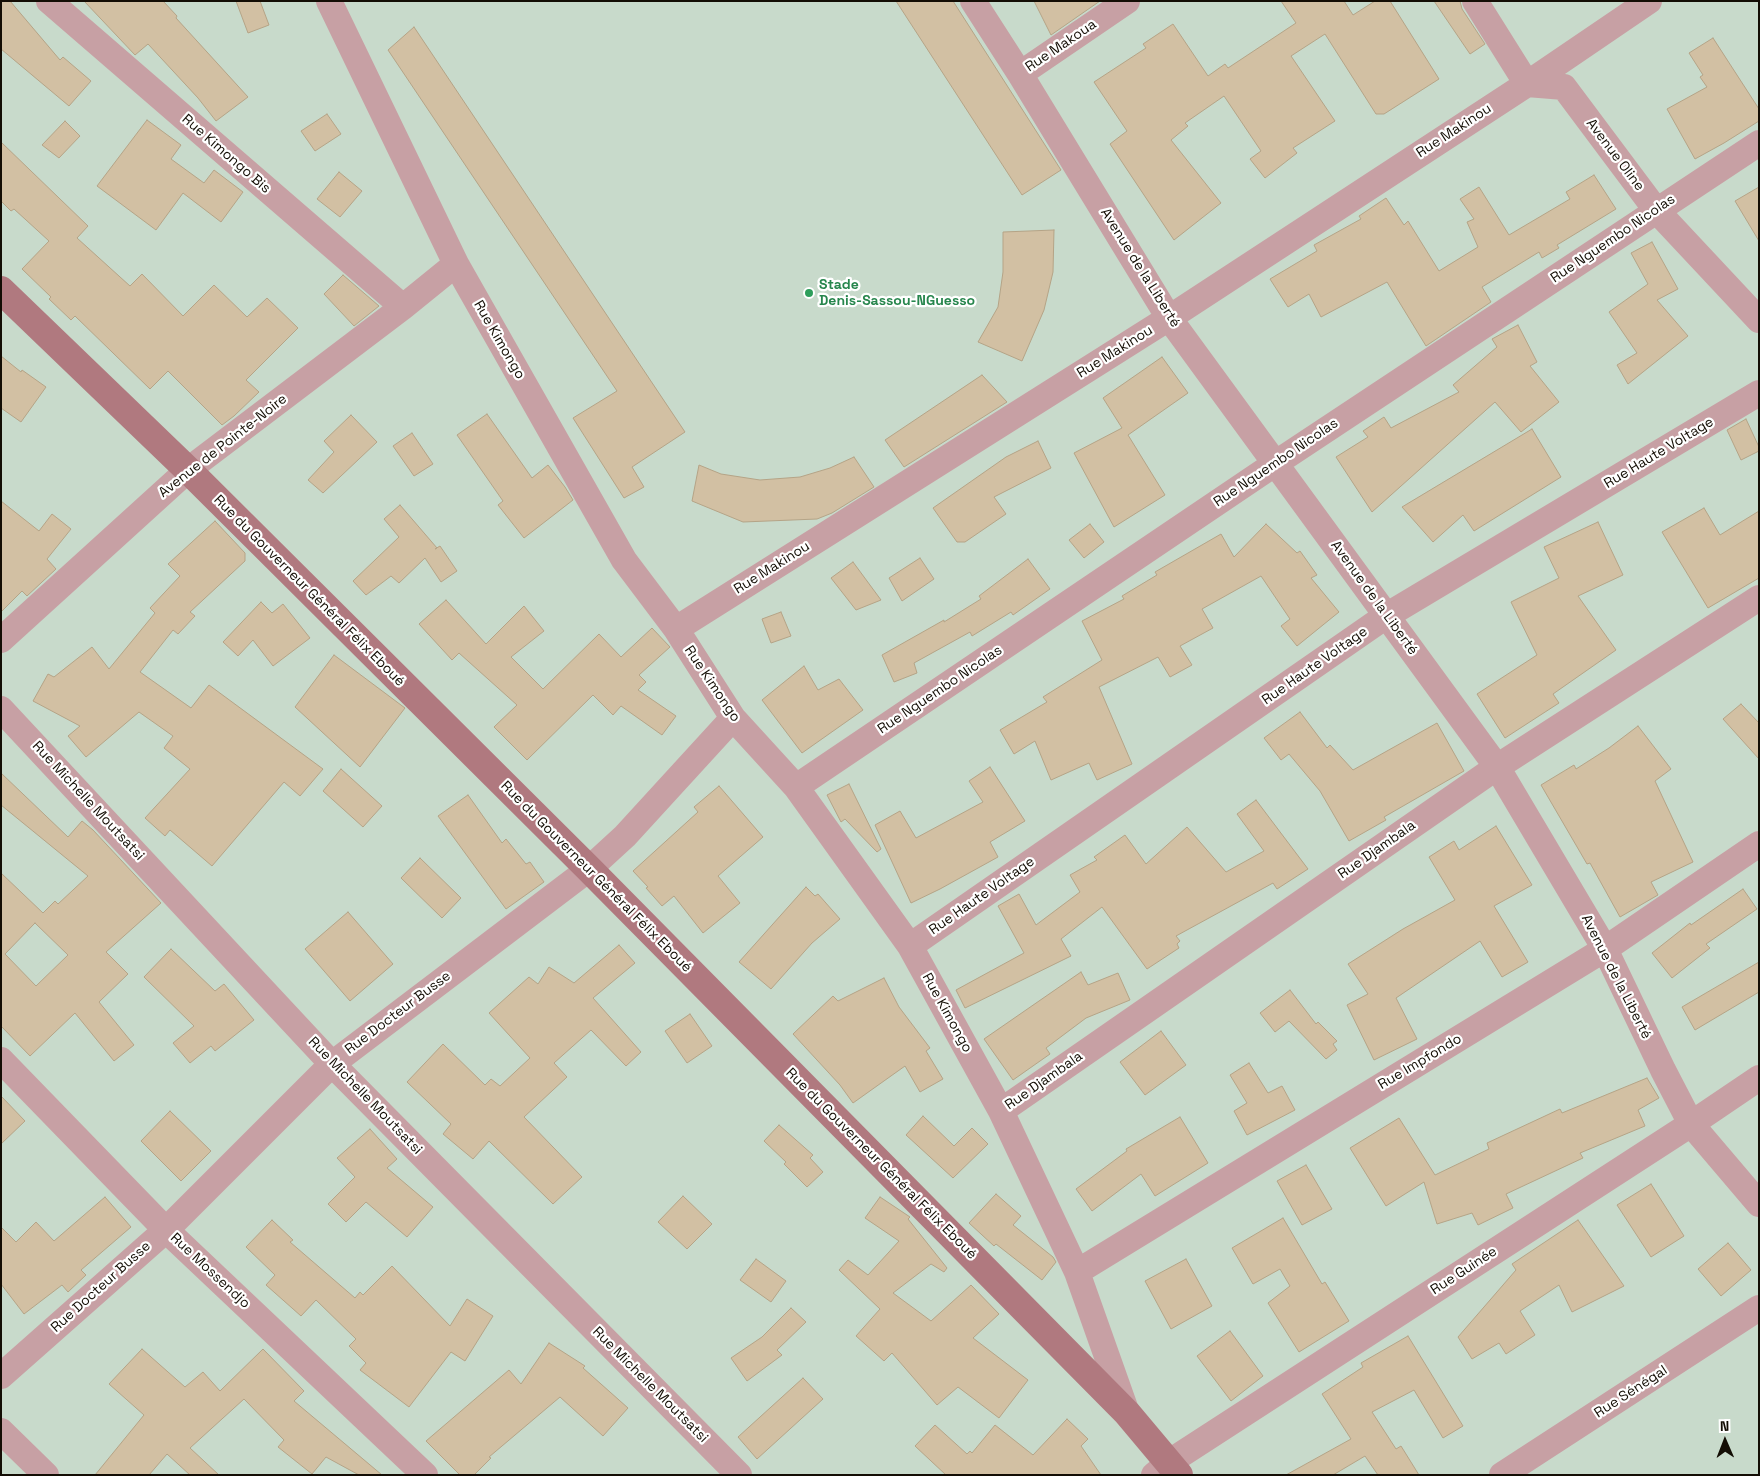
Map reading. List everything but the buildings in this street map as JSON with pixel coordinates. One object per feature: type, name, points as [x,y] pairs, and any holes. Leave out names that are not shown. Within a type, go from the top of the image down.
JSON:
[{"type":"main road","name":"Rue du Gouverneur Général Félix Eboué","points":[[1,290],[188,470],[589,869],[1128,1412],[1167,1471]]},
{"type":"street","name":"Rue Kimongo Bis","points":[[49,1],[403,307]]},
{"type":"street","name":"Rue Kimongo","points":[[329,1],[456,264],[624,560],[676,628],[733,718],[796,787],[910,946],[1001,1111],[1077,1272],[1128,1412]]},
{"type":"street","name":"Avenue de la Liberté","points":[[973,1],[1020,74],[1169,318],[1497,767],[1605,949],[1662,1070],[1691,1124],[1759,1204]]},
{"type":"street","name":"Rue Makoua","points":[[1020,74],[1127,1]]},
{"type":"street","points":[[1475,1],[1527,84]]},
{"type":"street","name":"Rue Makinou","points":[[676,628],[1169,318],[1527,84],[1649,1]]},
{"type":"street","name":"Avenue Oline","points":[[1527,84],[1564,87],[1656,210],[1759,320]]},
{"type":"street","name":"Rue Nguembo Nicolas","points":[[796,787],[1276,463],[1759,143]]},
{"type":"street","name":"Avenue de Pointe-Noire","points":[[1,640],[188,470],[403,307],[456,264]]},
{"type":"street","name":"Rue Haute Voltage","points":[[910,946],[1386,616],[1759,392]]},
{"type":"street","name":"Rue Djambala","points":[[1001,1111],[1497,767],[1759,598]]},
{"type":"street","name":"Rue Michelle Moutsatsi","points":[[1,709],[332,1064],[739,1475]]},
{"type":"street","name":"Rue Docteur Busse","points":[[1,1376],[166,1230],[332,1064],[589,869],[626,836],[733,718]]},
{"type":"street","name":"Rue Impfondo","points":[[1077,1272],[1605,949],[1759,844]]},
{"type":"street","name":"Rue Mossendjo","points":[[1,1060],[166,1230],[425,1475]]},
{"type":"street","name":"Rue Guinée","points":[[1167,1471],[1759,1078]]},
{"type":"street","name":"Rue Sénégal","points":[[1502,1475],[1759,1308]]},
{"type":"street","points":[[1,1431],[46,1475]]},
{"type":"green space","points":[[1,1],[1759,1],[1759,1475],[1,1475]]},
{"type":"place","name":"Stade Denis-Sassou-NGuesso","points":[[809,293]]}]
